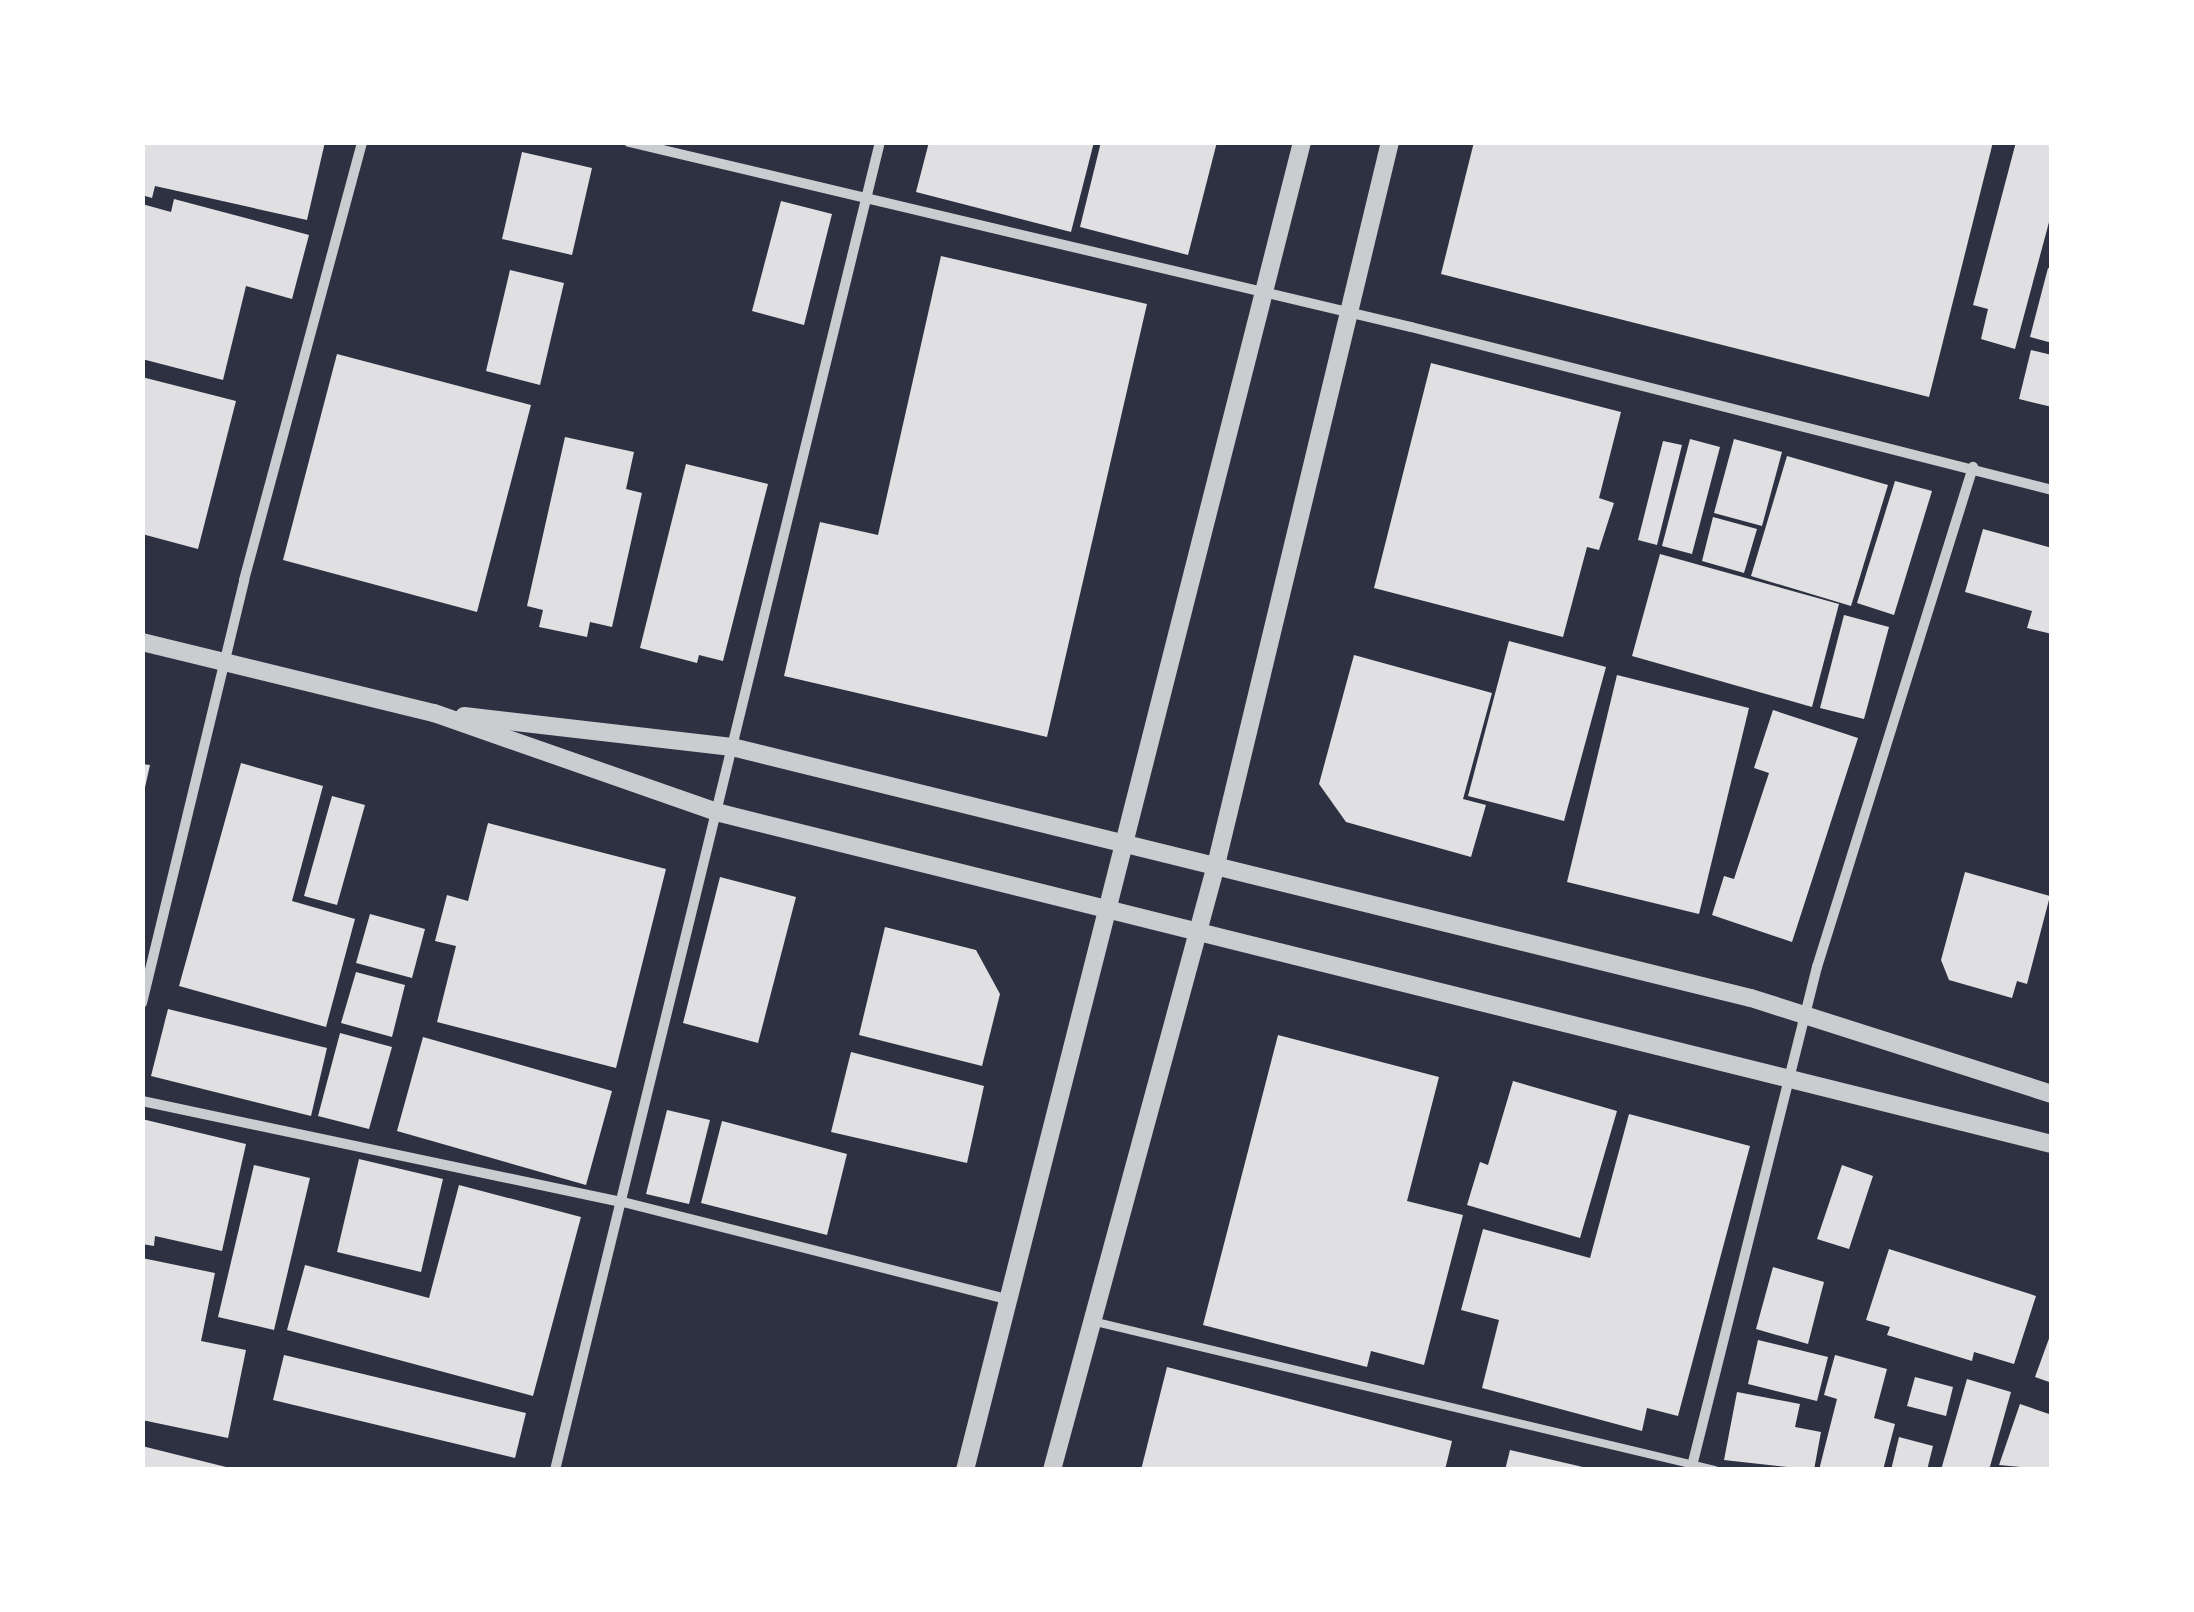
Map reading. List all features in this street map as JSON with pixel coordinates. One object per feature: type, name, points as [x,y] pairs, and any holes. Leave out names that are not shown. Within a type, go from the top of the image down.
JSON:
[{"type":"street","points":[[142,1003],[224,660],[362,142]]},
{"type":"street","points":[[629,142],[1974,467],[2052,490]]},
{"type":"street","points":[[554,1470],[623,1202],[880,142]]},
{"type":"street","points":[[965,1470],[1302,142]]},
{"type":"street","points":[[1052,1470],[1096,1322],[1216,865],[1390,142]]},
{"type":"street","points":[[1692,1467],[1805,1012],[1974,467]]},
{"type":"street","points":[[142,642],[434,712],[716,812],[1106,913],[2052,1144]]},
{"type":"street","points":[[434,712],[732,747],[1805,1012],[2052,1094]]},
{"type":"street","points":[[142,1101],[623,1202],[1010,1300]]},
{"type":"lane","points":[[1096,1322],[1715,1470]]},
{"type":"building","points":[[142,142],[325,142],[307,220],[155,186],[152,198],[142,195]]},
{"type":"building","points":[[929,142],[1094,142],[1071,232],[916,192]]},
{"type":"building","points":[[1101,142],[1217,142],[1188,255],[1080,227]]},
{"type":"building","points":[[1474,142],[1993,142],[1929,397],[1441,274]]},
{"type":"building","points":[[2016,142],[2052,142],[2052,211],[2015,349],[1981,339],[1988,309],[1973,305]]},
{"type":"building","points":[[522,152],[592,168],[572,255],[502,239]]},
{"type":"building","points":[[174,199],[309,235],[292,299],[246,286],[223,380],[142,359],[142,204],[171,212]]},
{"type":"building","points":[[781,201],[832,214],[804,325],[752,311]]},
{"type":"building","points":[[941,256],[1147,304],[1047,737],[784,676],[820,522],[878,535]]},
{"type":"building","points":[[2048,268],[2052,269],[2052,343],[2030,337]]},
{"type":"building","points":[[510,270],[564,283],[540,385],[486,371]]},
{"type":"building","points":[[2031,350],[2052,355],[2052,407],[2019,399]]},
{"type":"building","points":[[337,354],[531,405],[477,612],[283,560]]},
{"type":"building","points":[[1431,363],[1621,412],[1599,498],[1614,503],[1599,550],[1587,547],[1563,637],[1374,588]]},
{"type":"building","points":[[142,377],[236,401],[198,549],[142,534]]},
{"type":"building","points":[[565,437],[634,452],[626,489],[642,493],[612,627],[590,622],[587,637],[539,627],[543,610],[527,606]]},
{"type":"building","points":[[1690,439],[1720,447],[1692,554],[1662,546]]},
{"type":"building","points":[[1734,439],[1782,452],[1762,526],[1714,513]]},
{"type":"building","points":[[1663,441],[1682,445],[1657,545],[1638,540]]},
{"type":"building","points":[[1787,456],[1888,485],[1851,606],[1751,576]]},
{"type":"building","points":[[686,464],[768,484],[723,661],[699,655],[697,663],[640,648]]},
{"type":"building","points":[[1895,481],[1932,491],[1894,615],[1857,603]]},
{"type":"building","points":[[1713,517],[1757,529],[1744,573],[1702,561]]},
{"type":"building","points":[[1983,529],[2052,548],[2052,634],[2027,628],[2032,611],[1965,592]]},
{"type":"building","points":[[1660,554],[1839,604],[1812,707],[1632,656]]},
{"type":"building","points":[[1844,615],[1889,627],[1864,719],[1820,708]]},
{"type":"building","points":[[1509,641],[1606,667],[1564,821],[1468,796]]},
{"type":"building","points":[[1354,655],[1492,693],[1463,799],[1486,805],[1471,857],[1346,822],[1319,784]]},
{"type":"building","points":[[1617,675],[1749,708],[1699,914],[1567,882]]},
{"type":"building","points":[[1773,710],[1858,738],[1792,942],[1712,915],[1724,876],[1734,879],[1769,773],[1754,768]]},
{"type":"building","points":[[241,763],[323,786],[292,901],[355,919],[326,1027],[179,986]]},
{"type":"building","points":[[142,764],[150,765],[144,792],[142,792]]},
{"type":"building","points":[[332,796],[365,805],[337,905],[304,896]]},
{"type":"building","points":[[488,823],[666,869],[616,1068],[437,1022],[456,946],[435,941],[447,895],[468,901]]},
{"type":"building","points":[[1965,872],[2050,896],[2027,984],[2017,981],[2012,998],[1949,980],[1941,960]]},
{"type":"building","points":[[720,877],[796,897],[758,1043],[683,1023]]},
{"type":"building","points":[[370,914],[425,929],[412,978],[356,963]]},
{"type":"building","points":[[885,927],[976,950],[1000,994],[982,1066],[859,1035]]},
{"type":"building","points":[[356,972],[405,985],[392,1037],[341,1023]]},
{"type":"building","points":[[168,1009],[327,1048],[311,1116],[151,1076]]},
{"type":"building","points":[[340,1033],[392,1047],[369,1129],[318,1116]]},
{"type":"building","points":[[1278,1035],[1439,1077],[1407,1201],[1463,1215],[1424,1365],[1371,1351],[1367,1367],[1203,1325]]},
{"type":"building","points":[[423,1037],[612,1091],[586,1185],[397,1131]]},
{"type":"building","points":[[851,1052],[984,1086],[967,1163],[831,1132]]},
{"type":"building","points":[[1513,1081],[1617,1111],[1580,1238],[1467,1205],[1480,1162],[1488,1165]]},
{"type":"building","points":[[667,1110],[710,1120],[689,1204],[646,1194]]},
{"type":"building","points":[[1629,1114],[1750,1146],[1678,1416],[1647,1408],[1642,1431],[1482,1388],[1499,1320],[1461,1310],[1483,1229],[1590,1258]]},
{"type":"building","points":[[142,1119],[246,1144],[222,1251],[155,1236],[154,1246],[142,1244]]},
{"type":"building","points":[[722,1121],[847,1154],[827,1235],[701,1203]]},
{"type":"building","points":[[359,1159],[443,1179],[421,1272],[337,1252]]},
{"type":"building","points":[[254,1165],[310,1178],[274,1330],[218,1317]]},
{"type":"building","points":[[1842,1165],[1873,1176],[1849,1249],[1817,1239]]},
{"type":"building","points":[[459,1185],[581,1217],[533,1396],[287,1330],[305,1265],[429,1298]]},
{"type":"building","points":[[1889,1249],[2036,1296],[2014,1364],[1974,1352],[1972,1361],[1887,1335],[1890,1327],[1866,1320]]},
{"type":"building","points":[[142,1258],[215,1273],[201,1341],[246,1350],[228,1438],[142,1420]]},
{"type":"building","points":[[1773,1267],[1824,1282],[1808,1344],[1756,1329]]},
{"type":"building","points":[[2052,1333],[2052,1383],[2035,1377]]},
{"type":"building","points":[[1758,1340],[1828,1357],[1817,1401],[1748,1384]]},
{"type":"building","points":[[284,1355],[526,1413],[515,1458],[273,1400]]},
{"type":"building","points":[[1835,1355],[1887,1369],[1874,1418],[1895,1424],[1883,1470],[1819,1470],[1837,1399],[1824,1395]]},
{"type":"building","points":[[1167,1367],[1452,1441],[1445,1470],[1141,1470]]},
{"type":"building","points":[[1915,1377],[1953,1387],[1946,1416],[1907,1406]]},
{"type":"building","points":[[1967,1379],[2011,1392],[1989,1470],[1941,1470]]},
{"type":"building","points":[[1737,1392],[1800,1404],[1795,1427],[1821,1432],[1814,1470],[1724,1460]]},
{"type":"building","points":[[2020,1404],[2052,1415],[2052,1470],[1999,1465]]},
{"type":"building","points":[[1899,1437],[1933,1446],[1927,1470],[1891,1470]]},
{"type":"building","points":[[142,1446],[230,1468],[230,1470],[142,1470]]},
{"type":"building","points":[[1510,1450],[1587,1468],[1587,1470],[1505,1470]]}]
